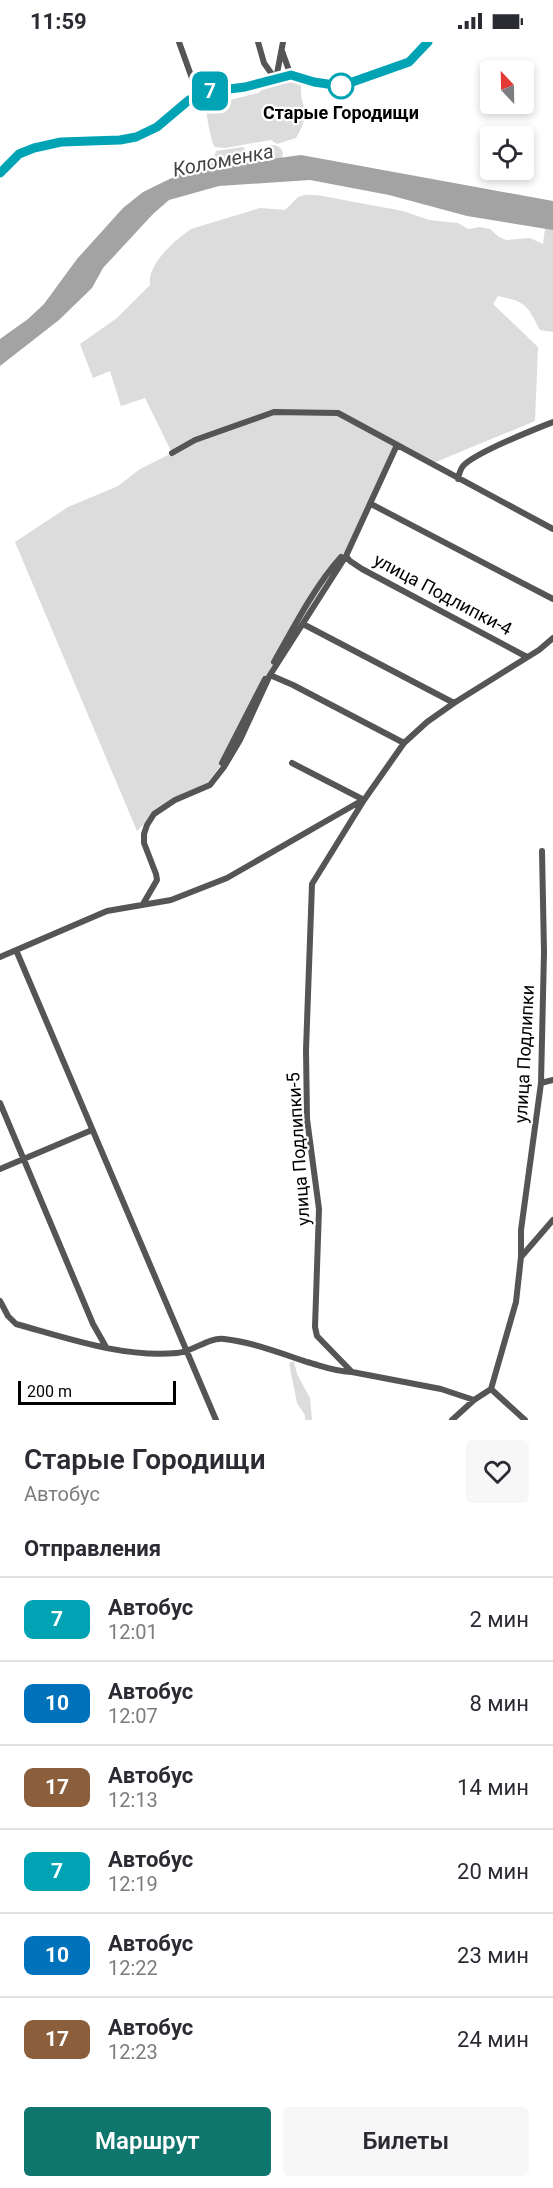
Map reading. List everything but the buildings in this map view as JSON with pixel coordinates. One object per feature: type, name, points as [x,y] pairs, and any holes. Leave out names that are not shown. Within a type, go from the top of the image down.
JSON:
[{"type":"street","points":[[179,42],[198,95]]},
{"type":"street","points":[[258,42],[264,63],[276,80]]},
{"type":"street","points":[[0,173],[19,154],[34,148],[61,142],[120,140],[136,137],[157,127],[198,95],[217,89],[245,87],[291,75],[314,82],[341,86],[409,62],[429,42]]},
{"type":"street","points":[[276,80],[282,45]]},
{"type":"street","points":[[282,45],[291,75]]},
{"type":"street","points":[[172,453],[195,440],[274,412],[341,414],[553,529]]},
{"type":"street","points":[[458,479],[459,472],[464,465],[476,457],[553,422]]},
{"type":"street","points":[[144,904],[157,880],[144,843],[147,825],[154,814],[176,800],[210,785],[224,767],[240,740],[270,675],[347,553],[397,445]]},
{"type":"street","points":[[371,504],[553,599]]},
{"type":"street","points":[[210,785],[263,682],[296,625],[333,566],[347,553]]},
{"type":"street","name":"улица Подлипки-4","points":[[347,553],[350,561],[369,573],[527,657]]},
{"type":"street","points":[[303,624],[454,703]]},
{"type":"street","name":"улица Подлипки-4","points":[[364,800],[404,743],[427,722],[540,650],[553,638]]},
{"type":"street","points":[[270,675],[404,743]]},
{"type":"street","points":[[292,763],[364,800]]},
{"type":"street","points":[[0,957],[107,911],[171,900],[227,878],[364,800]]},
{"type":"street","name":"улица Подлипки-5","points":[[352,1372],[317,1336],[315,1327],[320,1209],[307,1119],[306,1050],[312,884],[364,800]]},
{"type":"street","name":"улица Подлипки","points":[[491,1389],[516,1302],[522,1257],[521,1230],[541,1083],[544,952],[542,851]]},
{"type":"street","points":[[16,950],[216,1420]]},
{"type":"street","points":[[541,1083],[553,1080]]},
{"type":"street","points":[[0,1103],[93,1324],[106,1347]]},
{"type":"street","points":[[0,1169],[92,1130]]},
{"type":"street","points":[[522,1257],[553,1220]]},
{"type":"street","points":[[0,1301],[8,1316],[16,1324],[106,1347],[154,1354],[187,1352],[218,1338],[225,1339],[265,1348],[328,1369],[441,1389],[474,1400]]},
{"type":"street","points":[[452,1420],[474,1400],[491,1389],[525,1420]]},
{"type":"shaded area","points":[[286,79],[294,79],[301,83],[305,114],[296,138],[277,144],[271,140],[225,148],[215,147],[207,113],[210,93],[222,102],[258,93],[267,86]]},
{"type":"shaded area","points":[[272,145],[281,149],[282,158],[219,162],[214,157],[216,151],[243,147],[246,151]]},
{"type":"shaded area","points":[[301,155],[553,201],[553,230],[467,216],[389,195],[310,180],[219,186],[169,200],[103,268],[92,288],[59,320],[0,366],[0,339],[44,304],[77,259],[123,208],[143,192],[184,172],[214,163],[257,161]]},
{"type":"shaded area","points":[[317,195],[403,211],[429,220],[458,223],[468,229],[480,227],[490,229],[506,240],[530,238],[543,244],[545,228],[553,230],[553,332],[540,330],[528,309],[515,300],[498,296],[493,304],[538,347],[535,421],[431,464],[397,445],[358,531],[270,675],[232,750],[206,785],[154,814],[137,831],[15,542],[68,507],[118,486],[140,469],[172,453],[145,398],[121,406],[110,371],[93,378],[80,344],[117,318],[150,285],[150,277],[157,261],[177,239],[191,229],[260,208],[285,210],[298,197]]},
{"type":"shaded area","points":[[294,1361],[297,1374],[310,1398],[312,1420],[305,1420],[305,1415],[297,1403],[289,1363]]},
{"type":"bus line","name":"7","points":[[0,173],[19,154],[34,148],[61,142],[120,140],[136,137],[157,127],[189,100],[206,92],[245,87],[291,75],[327,85],[341,86],[409,62],[428,42]]},
{"type":"place","name":"Старые Городищи","points":[[341,86]]},
{"type":"water label","name":"Коломенка","points":[[223,160]]}]
